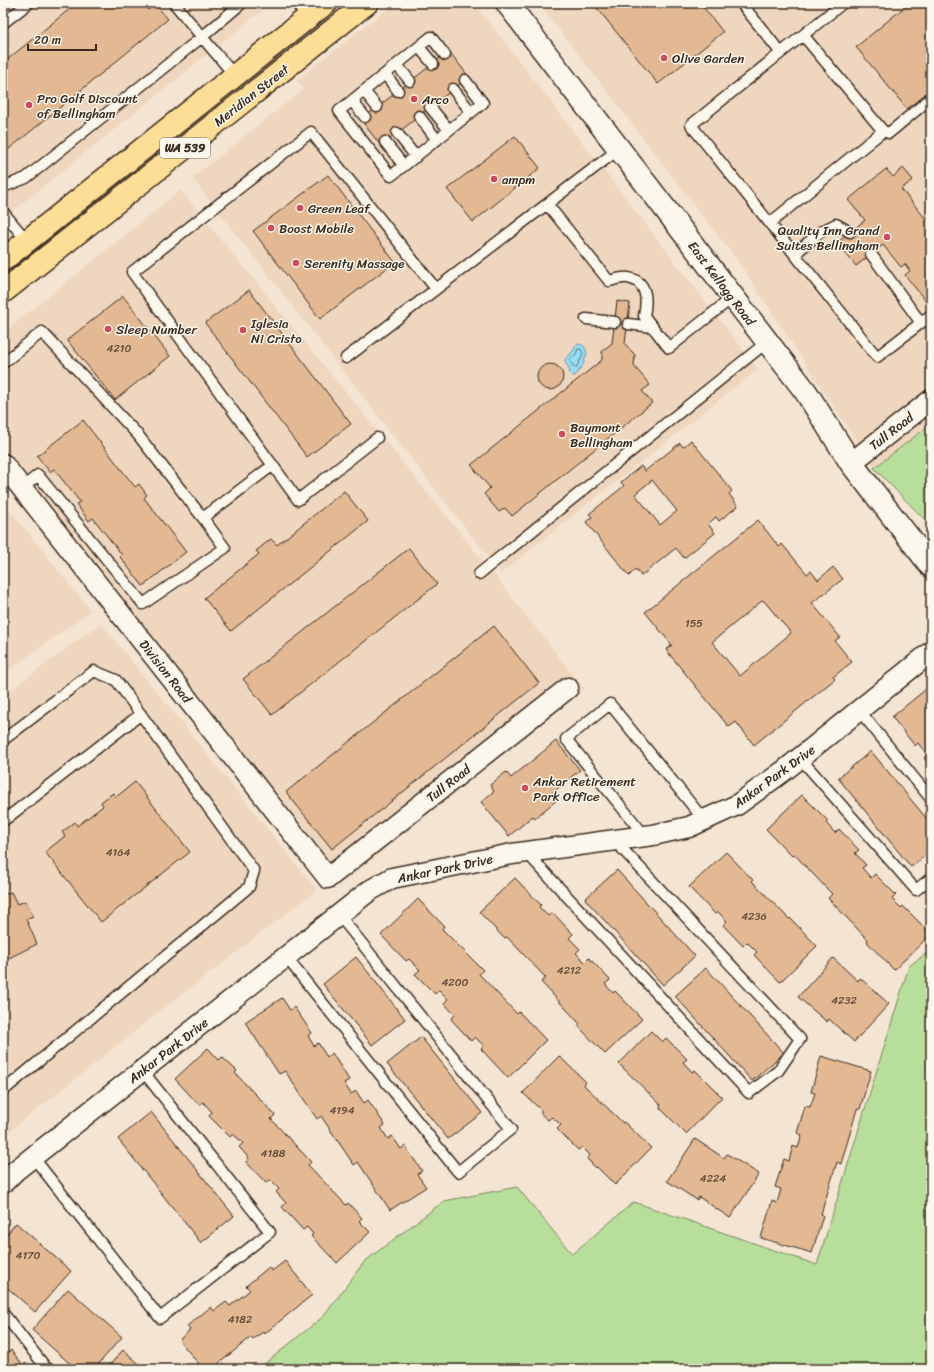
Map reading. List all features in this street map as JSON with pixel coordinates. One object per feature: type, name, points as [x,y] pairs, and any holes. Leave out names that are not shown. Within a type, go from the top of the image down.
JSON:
[{"type":"highway","name":"Meridian Street","points":[[3,260],[235,76],[302,10],[326,3]]},
{"type":"highway","name":"Meridian Street","points":[[3,292],[367,3]]},
{"type":"street","name":"East Kellogg Road","points":[[507,3],[806,392],[851,463],[931,566]]},
{"type":"street","name":"Tull Road","points":[[851,463],[931,400]]},
{"type":"street","name":"Division Road","points":[[3,464],[328,878]]},
{"type":"street","name":"Ankar Park Drive","points":[[3,1183],[33,1156],[339,915],[369,892],[392,878],[526,852],[645,836],[689,827],[737,805],[800,758],[931,652]]},
{"type":"street","name":"Tull Road","points":[[328,878],[568,688]]},
{"type":"lane","points":[[3,23],[29,3]]},
{"type":"lane","points":[[174,3],[235,76]]},
{"type":"lane","points":[[3,187],[26,178],[202,37],[242,3]]},
{"type":"lane","points":[[741,3],[780,53]]},
{"type":"lane","points":[[843,3],[691,125],[878,357],[931,315]]},
{"type":"lane","points":[[803,35],[883,131],[889,133],[931,98]]},
{"type":"lane","points":[[445,55],[431,37],[339,111],[391,176],[483,103],[465,80]]},
{"type":"lane","points":[[419,47],[433,64]]},
{"type":"lane","points":[[397,65],[410,82]]},
{"type":"lane","points":[[385,74],[398,91]]},
{"type":"lane","points":[[453,89],[471,112]]},
{"type":"lane","points":[[364,91],[377,107]]},
{"type":"lane","points":[[352,101],[365,117]]},
{"type":"lane","points":[[430,107],[449,130]]},
{"type":"lane","points":[[419,116],[437,140]]},
{"type":"lane","points":[[770,223],[883,131]]},
{"type":"lane","points":[[377,438],[298,500],[132,272],[311,132],[436,289]]},
{"type":"lane","points":[[397,133],[416,157]]},
{"type":"lane","points":[[385,142],[404,166]]},
{"type":"lane","points":[[346,358],[619,149]]},
{"type":"lane","points":[[547,204],[609,281],[627,278],[638,282],[645,292],[647,302],[644,316],[669,348],[733,297]]},
{"type":"lane","points":[[3,212],[26,241]]},
{"type":"lane","points":[[795,254],[820,232],[836,224],[850,232]]},
{"type":"lane","points":[[871,254],[921,323]]},
{"type":"lane","points":[[586,318],[614,322]]},
{"type":"lane","points":[[628,324],[653,327]]},
{"type":"lane","points":[[3,363],[42,332],[138,435],[225,548],[143,604],[38,475],[22,488]]},
{"type":"lane","points":[[479,574],[767,342]]},
{"type":"lane","points":[[203,518],[273,466]]},
{"type":"lane","points":[[3,740],[94,671],[116,680],[254,871],[249,887],[3,1092]]},
{"type":"lane","points":[[645,836],[566,739],[610,704],[704,820]]},
{"type":"lane","points":[[859,710],[931,799]]},
{"type":"lane","points":[[3,821],[141,714]]},
{"type":"lane","points":[[800,758],[916,890],[931,878]]},
{"type":"lane","points":[[526,852],[749,1093],[778,1071],[800,1039],[614,840]]},
{"type":"lane","points":[[286,957],[458,1172],[511,1129],[339,915]]},
{"type":"lane","points":[[33,1156],[160,1318],[270,1232],[142,1070]]},
{"type":"lane","points":[[3,1313],[47,1369]]},
{"type":"shaded area","points":[[3,3],[271,3],[3,219]]},
{"type":"shaded area","points":[[394,3],[472,3],[478,8],[758,369],[501,573],[192,178],[304,89],[297,80]]},
{"type":"shaded area","points":[[539,3],[931,3],[931,424],[874,468],[742,267]]},
{"type":"shaded area","points":[[181,190],[496,577],[584,689],[343,883],[3,451],[3,333]]},
{"type":"shaded area","points":[[3,502],[91,611],[3,674]]},
{"type":"shaded area","points":[[101,623],[317,890],[150,1019],[3,1137],[3,696]]},
{"type":"green space","points":[[931,424],[931,526],[874,468]]},
{"type":"green space","points":[[931,950],[931,1369],[258,1369],[324,1316],[364,1262],[444,1201],[517,1187],[572,1254],[634,1202],[817,1265],[909,966]]},
{"type":"water","points":[[580,344],[584,346],[587,353],[583,365],[575,376],[572,376],[565,360],[576,345]]},
{"type":"building","points":[[77,3],[142,3],[148,10],[155,4],[168,19],[3,154],[3,63]]},
{"type":"building","name":"Olive Garden","points":[[593,3],[700,3],[723,32],[658,84]]},
{"type":"building","points":[[907,3],[931,3],[931,89],[907,109],[856,47],[907,5]]},
{"type":"building","name":"Arco","points":[[449,51],[469,77],[381,146],[361,120]]},
{"type":"building","name":"ampm","points":[[515,136],[540,168],[473,222],[447,189]]},
{"type":"building","name":"Quality Inn Grand Suites Bellingham","points":[[903,168],[913,180],[901,189],[926,219],[931,215],[931,301],[928,304],[905,275],[910,271],[905,264],[901,267],[883,245],[856,266],[837,243],[865,220],[848,200],[886,169],[893,177]]},
{"type":"building","points":[[328,175],[395,262],[320,319],[253,231]]},
{"type":"building","points":[[249,290],[351,424],[307,457],[205,323]]},
{"type":"building","points":[[123,296],[170,356],[115,400],[67,340]]},
{"type":"building","name":"Baymont Bellingham","points":[[617,301],[630,303],[625,344],[635,355],[634,366],[650,385],[642,391],[652,403],[512,516],[505,508],[499,512],[484,494],[490,488],[471,465],[602,360],[602,351],[612,343]]},
{"type":"building","points":[[550,364],[559,368],[563,377],[559,386],[550,390],[541,386],[537,377],[541,368]]},
{"type":"building","points":[[83,420],[135,487],[139,484],[147,495],[144,498],[186,552],[143,586],[120,557],[122,555],[93,518],[89,521],[76,504],[80,502],[54,469],[50,472],[37,456]]},
{"type":"building","points":[[691,440],[732,491],[729,494],[738,506],[719,521],[716,517],[708,524],[715,533],[684,558],[676,548],[641,576],[636,569],[629,576],[586,522],[592,517],[589,514],[624,486],[621,482],[641,466],[645,471],[680,443],[683,447]],"holes":[[[652,480],[677,511],[660,525],[635,494]]]},
{"type":"building","points":[[344,491],[368,521],[231,631],[204,598],[259,554],[256,551],[271,539],[277,545]]},
{"type":"building","points":[[758,520],[779,547],[782,544],[807,574],[811,571],[818,580],[833,567],[843,579],[812,603],[840,637],[835,641],[852,662],[833,677],[835,679],[754,745],[736,722],[729,727],[666,650],[672,645],[645,612]],"holes":[[[763,600],[791,633],[740,676],[712,642]]]},
{"type":"building","points":[[409,548],[437,584],[272,715],[243,679]]},
{"type":"building","points":[[494,626],[539,683],[332,849],[286,792]]},
{"type":"building","points":[[931,685],[931,767],[924,758],[927,755],[918,743],[915,746],[892,717]]},
{"type":"building","name":"Ankar Retirement Park Office","points":[[556,741],[580,770],[552,793],[558,799],[535,818],[533,816],[509,836],[481,802],[494,791],[490,785],[506,772],[511,778]]},
{"type":"building","points":[[871,751],[931,824],[931,851],[911,867],[838,778]]},
{"type":"building","points":[[135,782],[190,852],[101,922],[45,852],[65,836],[62,832],[75,822],[77,826],[103,806],[101,802],[113,793],[116,797]]},
{"type":"building","points":[[802,795],[828,821],[826,823],[835,833],[839,829],[859,850],[855,853],[866,865],[862,868],[871,878],[875,874],[896,895],[892,899],[901,908],[903,906],[931,934],[894,970],[828,898],[832,894],[794,854],[792,856],[766,829]]},
{"type":"building","points":[[726,852],[753,880],[752,881],[817,946],[780,982],[754,955],[757,952],[747,942],[743,946],[723,925],[727,921],[718,912],[715,914],[689,887]]},
{"type":"building","points":[[617,870],[695,956],[663,985],[585,899]]},
{"type":"building","points":[[515,878],[541,905],[539,907],[548,916],[552,912],[573,934],[569,938],[580,949],[576,953],[585,962],[589,958],[610,980],[605,984],[613,993],[615,991],[642,1019],[605,1054],[578,1026],[580,1024],[541,982],[546,978],[507,937],[504,938],[479,912]]},
{"type":"building","points":[[11,892],[17,904],[26,901],[33,916],[26,919],[37,944],[3,961],[3,895]]},
{"type":"building","points":[[418,899],[444,926],[442,929],[483,970],[479,974],[517,1014],[519,1012],[546,1040],[508,1078],[481,1049],[484,1046],[475,1037],[471,1041],[451,1019],[455,1015],[444,1003],[448,999],[439,990],[435,994],[415,974],[420,970],[409,959],[406,961],[381,935]]},
{"type":"building","points":[[356,957],[405,1019],[372,1045],[323,984]]},
{"type":"building","points":[[833,958],[858,981],[860,978],[889,1004],[854,1042],[829,1019],[827,1022],[798,997]]},
{"type":"building","points":[[706,968],[784,1053],[752,1081],[675,996]]},
{"type":"building","points":[[282,998],[290,1010],[294,1007],[312,1033],[308,1036],[314,1046],[318,1043],[327,1057],[332,1053],[349,1080],[344,1083],[351,1094],[356,1091],[364,1103],[368,1100],[385,1125],[381,1128],[388,1139],[392,1136],[401,1149],[405,1146],[422,1171],[417,1174],[426,1187],[390,1210],[358,1162],[354,1165],[321,1116],[317,1119],[285,1071],[279,1074],[245,1022]]},
{"type":"building","points":[[651,1031],[662,1042],[666,1038],[687,1059],[683,1062],[692,1072],[695,1070],[722,1097],[686,1134],[659,1107],[661,1105],[619,1064]]},
{"type":"building","points":[[421,1037],[482,1113],[448,1139],[387,1064]]},
{"type":"building","points":[[208,1048],[219,1060],[222,1057],[237,1071],[235,1073],[275,1115],[271,1119],[311,1162],[308,1165],[346,1205],[348,1203],[362,1218],[359,1221],[370,1232],[337,1263],[311,1236],[313,1234],[307,1227],[303,1230],[282,1207],[286,1203],[276,1192],[279,1189],[270,1180],[266,1183],[246,1162],[249,1158],[239,1147],[243,1143],[233,1134],[230,1137],[209,1116],[212,1112],[203,1102],[199,1105],[175,1079]]},
{"type":"building","points":[[559,1056],[586,1082],[584,1085],[651,1148],[615,1185],[587,1159],[590,1155],[582,1147],[578,1150],[557,1129],[561,1125],[552,1117],[548,1120],[540,1113],[542,1111],[523,1093]]},
{"type":"building","points":[[821,1056],[871,1071],[860,1109],[857,1109],[841,1164],[837,1162],[821,1214],[823,1215],[812,1253],[761,1238],[772,1201],[777,1203],[781,1189],[775,1187],[784,1159],[789,1161],[793,1146],[798,1148],[802,1135],[797,1133],[805,1106],[810,1107],[815,1093],[811,1092]]},
{"type":"building","points":[[151,1112],[234,1216],[201,1243],[118,1139]]},
{"type":"building","points":[[695,1139],[724,1158],[727,1154],[759,1174],[730,1218],[699,1197],[697,1200],[667,1181]]},
{"type":"building","points":[[16,1223],[71,1271],[35,1312],[3,1284],[3,1239]]},
{"type":"building","points":[[285,1261],[312,1295],[264,1334],[263,1332],[253,1339],[251,1337],[212,1369],[203,1369],[179,1340],[190,1330],[187,1326],[211,1307],[214,1311],[226,1302],[230,1306],[250,1290],[246,1286],[269,1267],[272,1271]]},
{"type":"building","points":[[68,1289],[122,1337],[94,1369],[76,1369],[32,1330]]},
{"type":"building","points":[[11,1350],[26,1369],[3,1369],[3,1357]]},
{"type":"building","points":[[123,1350],[145,1369],[106,1369]]},
{"type":"place","name":"Olive Garden","points":[[664,58]]},
{"type":"place","name":"Arco","points":[[414,99]]},
{"type":"place","name":"Pro Golf Discount of Bellingham","points":[[29,105]]},
{"type":"place","name":"ampm","points":[[494,179]]},
{"type":"place","name":"Green Leaf","points":[[300,208]]},
{"type":"place","name":"Boost Mobile","points":[[271,228]]},
{"type":"place","name":"Quality Inn Grand Suites Bellingham","points":[[887,237]]},
{"type":"place","name":"Serenity Massage","points":[[296,263]]},
{"type":"place","name":"Sleep Number","points":[[108,329]]},
{"type":"place","name":"Iglesia Ni Cristo","points":[[243,330]]},
{"type":"place","name":"Baymont Bellingham","points":[[562,434]]},
{"type":"place","name":"Ankar Retirement Park Office","points":[[525,788]]}]
